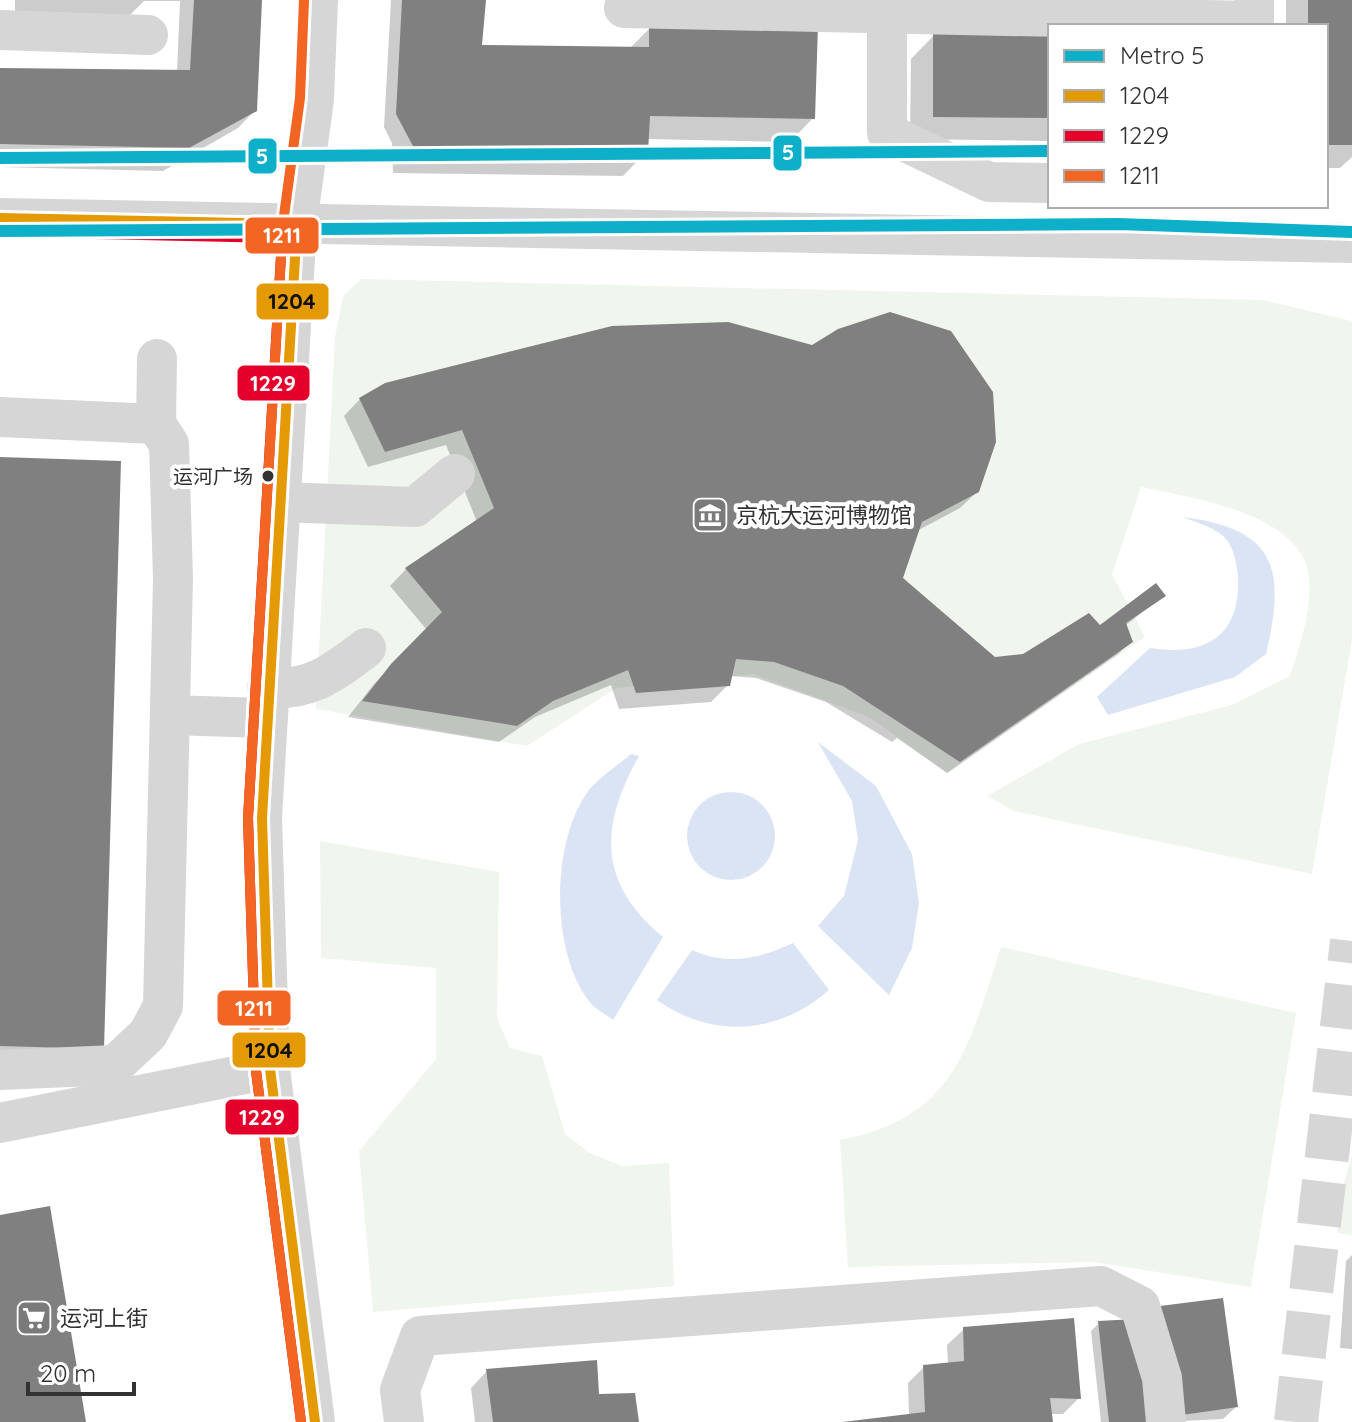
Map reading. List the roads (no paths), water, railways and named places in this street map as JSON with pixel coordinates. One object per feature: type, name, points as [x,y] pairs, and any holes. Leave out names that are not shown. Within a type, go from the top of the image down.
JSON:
[{"type":"street","points":[[315,1422],[270,1069],[262,818],[297,224],[314,99],[318,0]]},
{"type":"street","points":[[624,8],[887,14],[1093,9],[1254,21],[1254,0]]},
{"type":"street","points":[[887,14],[887,133],[989,182],[1048,183]]},
{"type":"street","points":[[8,20],[148,35]]},
{"type":"street","points":[[0,218],[297,224],[1224,223],[1352,243]]},
{"type":"street","points":[[0,1070],[115,1065],[148,1034],[163,1006],[173,579],[169,444],[156,424],[157,359]]},
{"type":"street","points":[[0,417],[156,424]]},
{"type":"street","points":[[279,502],[415,507],[455,474]]},
{"type":"street","points":[[170,715],[267,703],[331,675],[366,648]]},
{"type":"street","points":[[0,1123],[270,1069]]},
{"type":"street","points":[[404,1422],[400,1390],[420,1336],[757,1294],[1101,1286],[1140,1306],[1162,1378],[1166,1422]]},
{"type":"water","points":[[1183,517],[1238,532],[1256,543],[1267,558],[1275,598],[1266,654],[1235,677],[1108,715],[1097,697],[1150,648],[1188,649],[1203,645],[1226,628],[1233,614],[1238,576],[1229,544],[1214,530]]},
{"type":"water","points":[[818,742],[876,786],[912,854],[919,903],[912,948],[889,995],[818,926],[844,896],[858,840],[852,801]]},
{"type":"water","points":[[631,754],[639,756],[617,807],[612,830],[612,853],[616,875],[626,896],[663,937],[613,1020],[589,1001],[576,980],[567,954],[560,896],[562,866],[576,811],[589,790]]},
{"type":"water","points":[[731,792],[748,795],[762,805],[772,819],[775,836],[772,853],[762,867],[748,877],[731,880],[714,877],[700,867],[690,853],[687,836],[690,819],[700,805],[714,795]]},
{"type":"water","points":[[793,943],[829,990],[788,1016],[767,1023],[722,1026],[678,1013],[657,1000],[692,950],[731,959],[768,953]]},
{"type":"tunnel","points":[[1296,1422],[1352,941]]},
{"type":"metro line","name":"5","points":[[0,158],[1048,151]]},
{"type":"metro line","name":"5","points":[[0,231],[1118,224],[1352,232]]},
{"type":"place","name":"运河广场","points":[[268,476]]},
{"type":"place","name":"京杭大运河博物馆","points":[[710,515]]},
{"type":"place","name":"运河上街","points":[[34,1318]]}]
